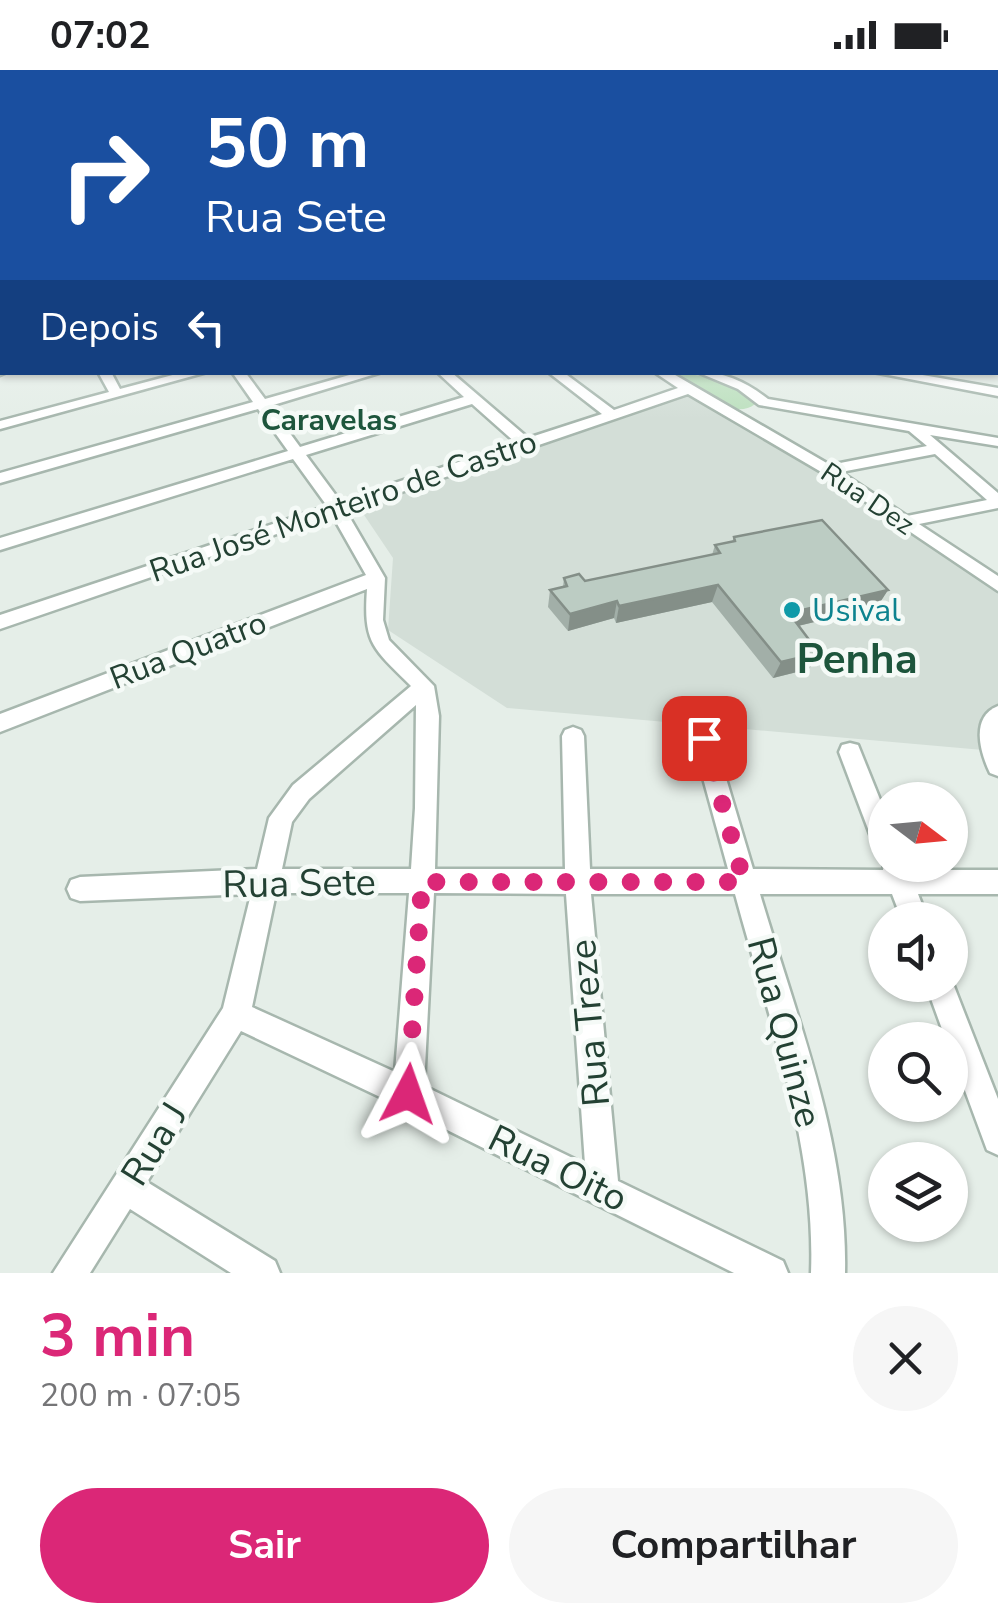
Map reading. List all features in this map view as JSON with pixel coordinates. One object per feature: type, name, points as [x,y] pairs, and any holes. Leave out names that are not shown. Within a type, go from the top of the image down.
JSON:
[{"type":"street","points":[[106,375],[116,396]]},
{"type":"street","points":[[0,425],[191,375]]},
{"type":"street","points":[[240,375],[337,509],[376,578],[374,620],[380,643],[424,686],[428,716],[422,882],[408,1094]]},
{"type":"street","points":[[0,478],[366,375]]},
{"type":"street","points":[[446,375],[525,443]]},
{"type":"street","points":[[558,375],[611,414]]},
{"type":"street","name":"Rua Dez","points":[[664,375],[828,470],[998,585]]},
{"type":"street","points":[[712,375],[743,386],[764,402],[998,442]]},
{"type":"street","points":[[902,375],[996,390]]},
{"type":"street","name":"Rua José Monteiro de Castro","points":[[0,622],[686,390]]},
{"type":"street","points":[[0,544],[473,399]]},
{"type":"street","points":[[734,414],[763,409],[764,402]]},
{"type":"street","points":[[913,426],[998,502]]},
{"type":"street","points":[[828,470],[936,448]]},
{"type":"street","points":[[904,522],[998,502]]},
{"type":"street","name":"Rua Quatro","points":[[0,722],[376,578]]},
{"type":"street","name":"Rua J","points":[[70,1273],[236,1014],[281,818],[301,792],[424,686]]},
{"type":"street","points":[[998,715],[990,725],[989,749],[998,766]]},
{"type":"street","name":"Rua Treze","points":[[573,736],[578,884],[603,1191]]},
{"type":"street","name":"Rua Quinze","points":[[704,738],[814,1128],[829,1241],[828,1273]]},
{"type":"street","points":[[850,752],[868,798]]},
{"type":"street","name":"Rua Sete","points":[[80,889],[267,881],[578,884],[868,876]]},
{"type":"street","name":"Rua Sete","points":[[968,880],[998,882]]},
{"type":"street","points":[[946,1002],[998,1140]]},
{"type":"street","name":"Rua Oito","points":[[236,1014],[771,1273]]},
{"type":"street","points":[[126,1188],[263,1273]]},
{"type":"shaded area","points":[[685,395],[822,470],[998,590],[998,708],[983,750],[507,708],[388,630],[393,558],[358,506]]},
{"type":"green space","points":[[671,375],[704,376],[729,384],[755,404],[735,409],[699,394]]},
{"type":"building","name":"Usival","points":[[822,520],[888,590],[789,613],[819,653],[781,662],[718,585],[619,606],[617,601],[570,614],[550,590],[567,586],[564,578],[579,574],[585,581],[720,553],[715,545],[735,541],[734,537]]},
{"type":"place","name":"Usival","points":[[792,610]]},
{"type":"district","name":"Caravelas","points":[[329,420]]},
{"type":"district","name":"Penha","points":[[857,658]]},
{"type":"route","points":[[408,1094],[422,882],[744,882],[704,738]]}]
